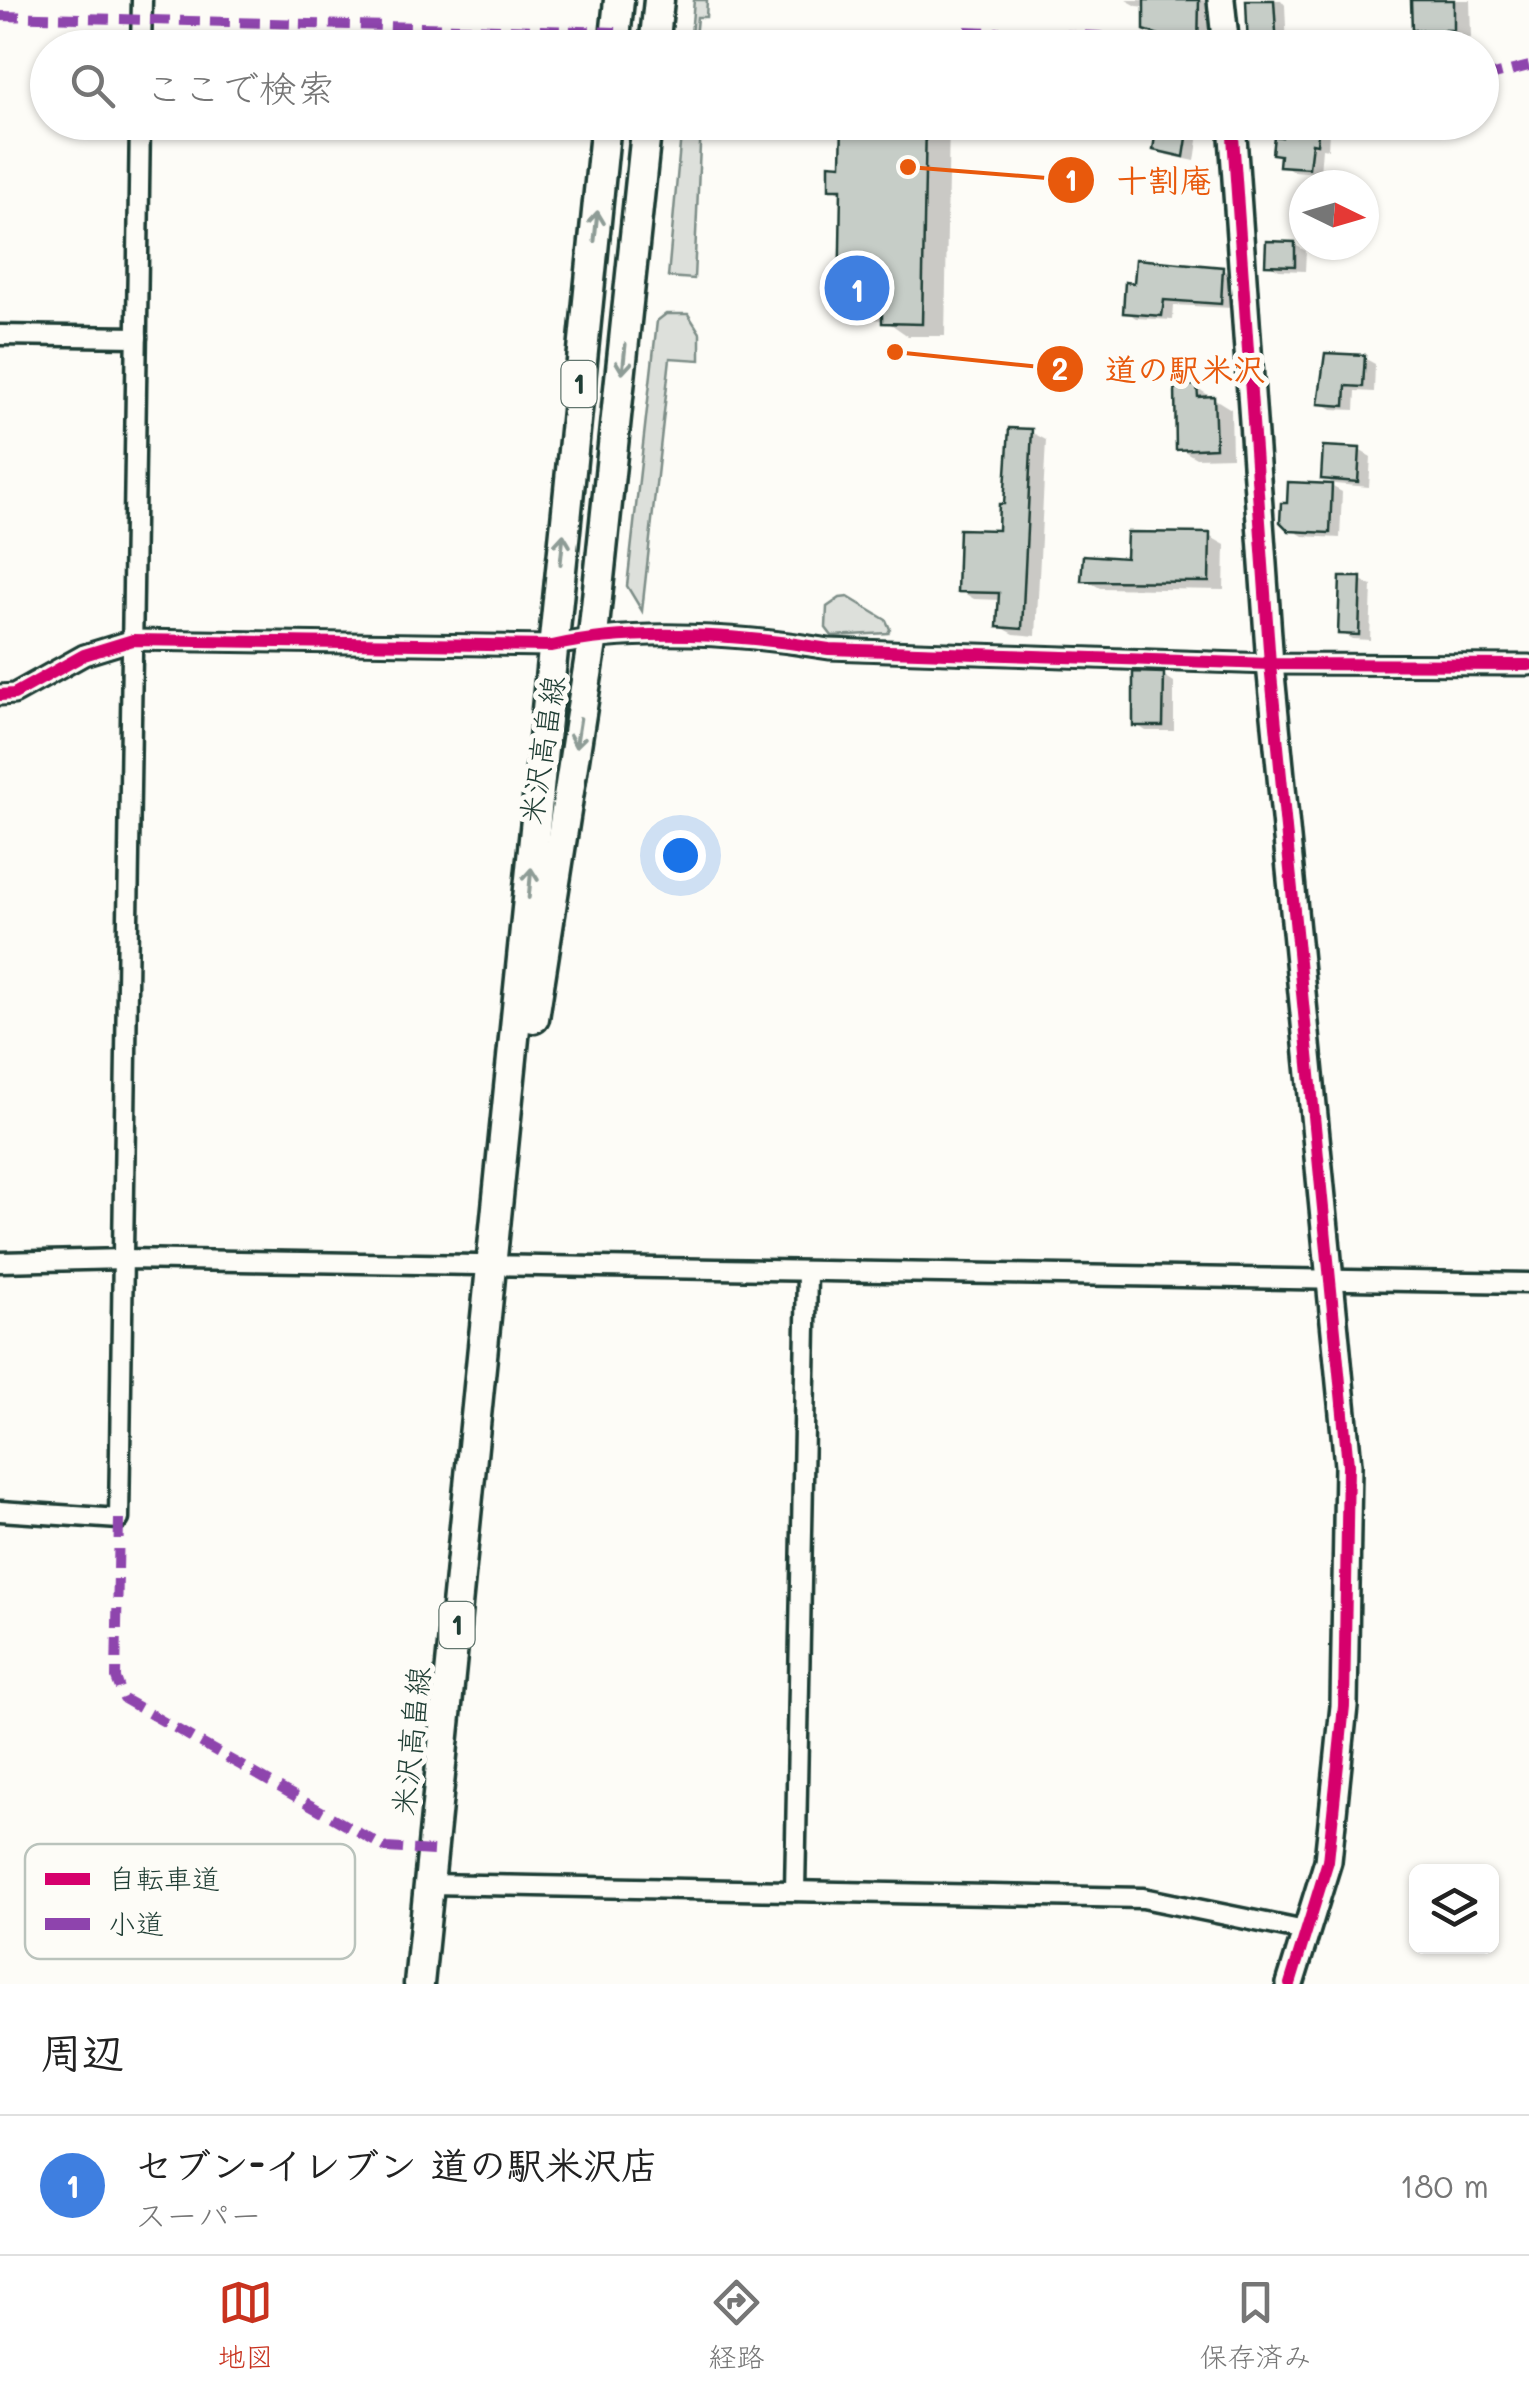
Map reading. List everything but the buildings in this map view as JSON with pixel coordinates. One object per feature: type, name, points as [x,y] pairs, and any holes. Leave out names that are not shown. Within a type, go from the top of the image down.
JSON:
[{"type":"main road","points":[[616,30],[619,0]]},
{"type":"main road","points":[[656,30],[659,0]]},
{"type":"main road","name":"米沢高畠線","points":[[420,1984],[604,140]]},
{"type":"main road","name":"米沢高畠線","points":[[493,1266],[594,636],[645,140]]},
{"type":"street","points":[[141,30],[142,0]]},
{"type":"street","points":[[1222,0],[1224,30]]},
{"type":"street","points":[[0,1512],[119,1519],[140,140]]},
{"type":"street","points":[[1233,140],[1270,664],[1348,1465],[1344,1706],[1328,1861],[1290,1984]]},
{"type":"street","points":[[0,335],[137,337]]},
{"type":"street","points":[[0,696],[14,694],[84,655],[134,640],[552,646],[594,636],[766,638],[830,649],[1270,664],[1529,665]]},
{"type":"street","points":[[0,1262],[125,1259],[1529,1283]]},
{"type":"street","points":[[796,1891],[808,1273]]},
{"type":"street","points":[[430,1884],[1142,1898],[1305,1931]]},
{"type":"shaded area","points":[[694,0],[707,0],[706,17],[697,17],[696,30],[691,30]]},
{"type":"shaded area","points":[[680,140],[700,140],[694,279],[668,277]]},
{"type":"shaded area","points":[[666,314],[688,314],[700,333],[700,360],[670,358],[642,611],[627,586],[657,321]]},
{"type":"shaded area","points":[[848,597],[886,620],[888,633],[832,636],[826,628],[827,607]]},
{"type":"marked path","points":[[0,16],[539,30]]},
{"type":"marked path","points":[[1499,74],[1529,66]]},
{"type":"marked path","points":[[119,1519],[116,1678],[124,1699],[386,1848],[433,1851]]},
{"type":"cycle path","points":[[1233,140],[1270,664],[1348,1465],[1344,1706],[1328,1861],[1290,1984]]},
{"type":"cycle path","points":[[0,695],[14,694],[84,655],[133,640],[552,646],[619,636],[690,635],[829,649],[1270,664],[1529,665]]},
{"type":"place","name":"十割庵","points":[[908,167]]},
{"type":"place","name":"セブン-イレブン 道の駅米沢店","points":[[857,288]]},
{"type":"place","name":"道の駅米沢","points":[[895,352]]}]
